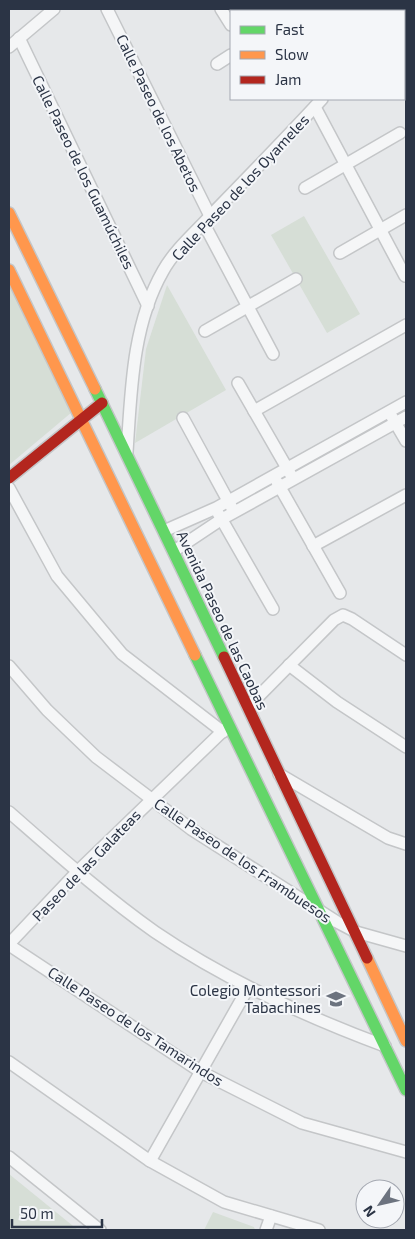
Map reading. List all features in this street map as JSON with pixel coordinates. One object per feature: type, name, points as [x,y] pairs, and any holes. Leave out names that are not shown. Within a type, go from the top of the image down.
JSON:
[{"type":"main road","name":"Avenida Paseo de las Caobas","points":[[9,213],[127,454],[178,548],[226,728],[406,1090]]},
{"type":"main road","name":"Avenida Paseo de las Caobas","points":[[9,270],[81,420],[202,639],[248,707],[406,1041]]},
{"type":"main road","points":[[9,478],[102,403]]},
{"type":"street","points":[[9,47],[54,9]]},
{"type":"street","name":"Calle Paseo de los Abetos","points":[[107,9],[248,306],[273,354]]},
{"type":"street","points":[[221,9],[230,23]]},
{"type":"street","name":"Calle Paseo de los Guamúchiles","points":[[19,38],[148,306]]},
{"type":"street","points":[[216,64],[230,56]]},
{"type":"street","points":[[318,103],[346,165],[405,276]]},
{"type":"street","name":"Calle Paseo de los Oyameles","points":[[127,454],[132,379],[148,306],[163,271],[207,220],[318,103]]},
{"type":"street","points":[[305,188],[400,133]]},
{"type":"street","points":[[340,253],[406,216]]},
{"type":"street","points":[[205,331],[296,279]]},
{"type":"street","points":[[254,411],[406,325]]},
{"type":"street","points":[[238,383],[293,480]]},
{"type":"street","points":[[169,529],[216,508],[406,402]]},
{"type":"street","points":[[389,412],[401,420],[406,441]]},
{"type":"street","points":[[183,418],[234,512]]},
{"type":"street","points":[[178,548],[234,512],[401,420]]},
{"type":"street","points":[[274,476],[340,593]]},
{"type":"street","points":[[9,488],[57,576],[122,654],[226,728]]},
{"type":"street","points":[[314,546],[406,495]]},
{"type":"street","points":[[216,508],[273,609]]},
{"type":"street","points":[[248,707],[334,620],[343,615],[406,655]]},
{"type":"street","points":[[289,665],[337,702],[406,747]]},
{"type":"street","name":"Calle Paseo de los Frambuesos","points":[[9,666],[47,710],[96,757],[191,829],[319,912],[356,932],[406,946]]},
{"type":"street","name":"Paseo de las Galateas","points":[[9,944],[78,871],[226,728]]},
{"type":"street","points":[[278,773],[388,838],[406,844]]},
{"type":"street","points":[[9,812],[78,871],[155,932],[248,988],[317,1021],[385,1046]]},
{"type":"street","name":"Calle Paseo de los Tamarindos","points":[[9,944],[202,1072],[302,1123],[406,1152]]},
{"type":"street","points":[[150,1161],[248,988]]},
{"type":"street","points":[[9,1062],[150,1161],[224,1202],[271,1216],[283,1226],[319,1230]]},
{"type":"street","points":[[9,1157],[100,1230]]},
{"type":"street","points":[[266,1230],[271,1216]]},
{"type":"shaded area","points":[[406,9],[405,84],[405,10],[394,10]]},
{"type":"shaded area","points":[[304,216],[360,314],[327,333],[271,235]]},
{"type":"shaded area","points":[[9,279],[72,412],[9,465]]},
{"type":"shaded area","points":[[167,285],[226,390],[135,443],[146,349]]},
{"type":"shaded area","points":[[9,1174],[78,1230],[9,1230]]},
{"type":"shaded area","points":[[213,1212],[254,1227],[255,1230],[204,1230]]},
{"type":"traffic: fast","points":[[95,389],[224,657]]},
{"type":"traffic: fast","points":[[195,655],[406,1090]]},
{"type":"traffic: slow","points":[[9,213],[95,389]]},
{"type":"traffic: slow","points":[[9,270],[195,655]]},
{"type":"traffic: slow","points":[[367,958],[406,1041]]},
{"type":"traffic: jam","points":[[9,478],[102,403]]},
{"type":"traffic: jam","points":[[224,657],[367,958]]},
{"type":"place","name":"Colegio Montessori Tabachines","points":[[336,999]]}]
